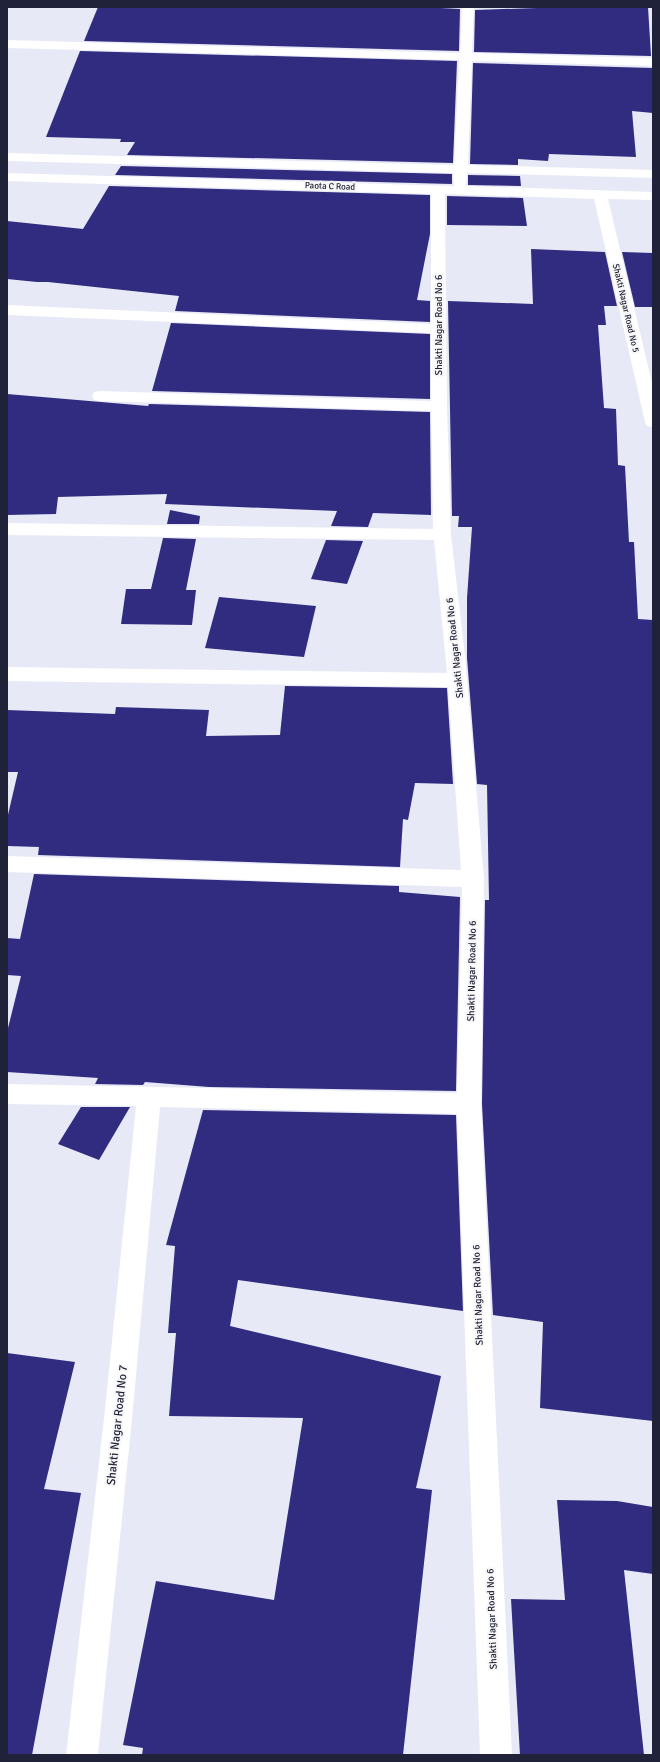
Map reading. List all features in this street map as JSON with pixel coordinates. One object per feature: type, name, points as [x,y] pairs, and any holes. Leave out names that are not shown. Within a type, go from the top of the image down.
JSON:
[{"type":"street","points":[[460,190],[468,7]]},
{"type":"street","points":[[7,44],[653,62]]},
{"type":"street","points":[[7,157],[653,174]]},
{"type":"street","name":"Paota C Road","points":[[7,178],[653,196]]},
{"type":"street","name":"Shakti Nagar Road No 6","points":[[438,189],[438,329],[442,535],[457,680],[473,879],[469,1104],[496,1755]]},
{"type":"street","name":"Shakti Nagar Road No 5","points":[[600,195],[653,422]]},
{"type":"street","points":[[7,310],[438,329]]},
{"type":"street","points":[[100,396],[439,406]]},
{"type":"street","points":[[7,529],[442,535]]},
{"type":"street","points":[[7,674],[457,680]]},
{"type":"street","points":[[7,864],[473,879]]},
{"type":"street","points":[[7,1094],[469,1104]]},
{"type":"street","name":"Shakti Nagar Road No 7","points":[[82,1755],[119,1409],[149,1096]]},
{"type":"building","points":[[98,7],[421,7],[460,9],[459,51],[84,41]]},
{"type":"building","points":[[648,7],[651,56],[474,52],[475,10]]},
{"type":"building","points":[[80,51],[457,61],[453,163],[127,155],[135,142],[120,142],[121,139],[46,137]]},
{"type":"building","points":[[473,63],[653,68],[653,113],[632,111],[636,157],[549,154],[548,161],[518,159],[518,165],[470,164]]},
{"type":"building","points":[[121,166],[452,174],[452,184],[115,175]]},
{"type":"building","points":[[468,175],[520,176],[521,186],[468,185]]},
{"type":"building","points":[[109,186],[430,195],[430,234],[417,300],[430,301],[430,322],[175,311],[179,296],[7,279],[7,221],[83,229]]},
{"type":"building","points":[[447,196],[523,198],[527,226],[447,225]]},
{"type":"building","points":[[531,249],[605,252],[617,306],[604,306],[606,325],[598,325],[604,408],[616,409],[618,465],[625,466],[629,542],[634,542],[638,619],[653,620],[653,1421],[540,1408],[543,1322],[493,1315],[482,1104],[485,900],[489,900],[487,785],[477,784],[467,658],[467,598],[472,527],[458,527],[459,516],[452,516],[448,301],[533,304]]},
{"type":"building","points":[[622,252],[653,253],[653,307],[635,307]]},
{"type":"building","points":[[171,323],[430,334],[430,399],[152,391]]},
{"type":"building","points":[[7,394],[148,406],[149,404],[430,412],[431,515],[373,513],[368,527],[331,526],[337,511],[165,504],[167,494],[58,497],[56,514],[7,515]]},
{"type":"building","points":[[170,510],[200,516],[199,524],[167,524]]},
{"type":"building","points":[[163,538],[196,539],[186,590],[196,590],[192,625],[121,624],[126,589],[151,589]]},
{"type":"building","points":[[326,540],[363,541],[347,584],[311,579]]},
{"type":"building","points":[[219,597],[316,606],[304,657],[205,648]]},
{"type":"building","points":[[285,686],[447,688],[453,784],[415,783],[408,820],[403,819],[400,867],[38,855],[39,847],[7,846],[7,819],[18,772],[7,772],[7,710],[115,714],[116,707],[209,710],[206,736],[280,735]]},
{"type":"building","points":[[34,874],[399,886],[399,892],[460,897],[456,1091],[209,1087],[145,1082],[143,1085],[95,1084],[98,1078],[7,1072],[7,1032],[21,976],[7,975],[7,938],[20,939]]},
{"type":"building","points":[[81,1107],[130,1107],[99,1160],[58,1144]]},
{"type":"building","points":[[203,1110],[456,1115],[463,1311],[238,1280],[230,1326],[441,1376],[416,1488],[432,1490],[403,1755],[142,1755],[143,1748],[123,1745],[156,1581],[274,1600],[303,1418],[169,1416],[176,1333],[168,1333],[175,1246],[166,1245]]},
{"type":"building","points":[[7,1353],[75,1362],[44,1489],[81,1493],[32,1755],[7,1755]]},
{"type":"building","points":[[557,1500],[617,1501],[653,1507],[653,1574],[624,1570],[644,1755],[520,1755],[511,1599],[565,1600]]}]
